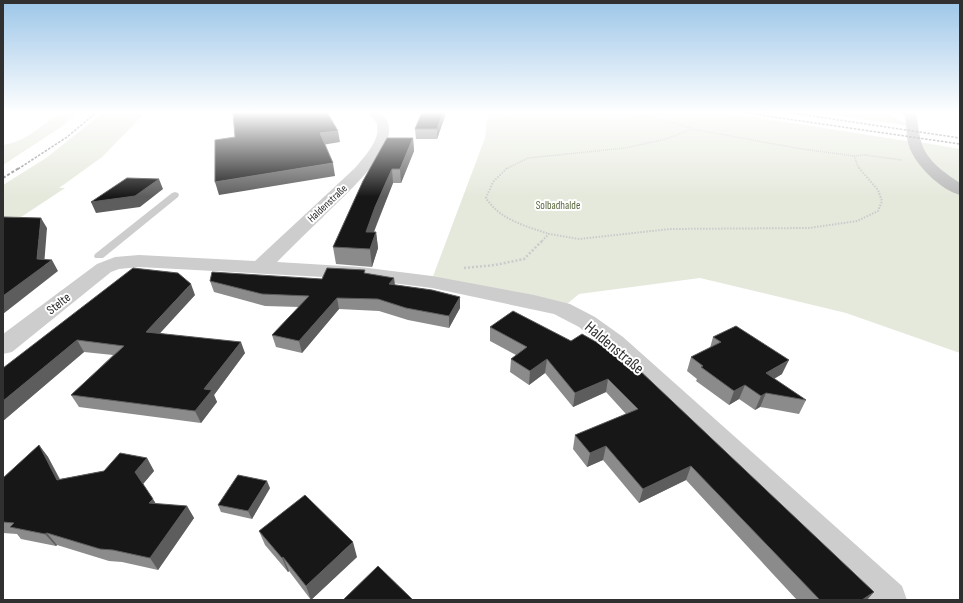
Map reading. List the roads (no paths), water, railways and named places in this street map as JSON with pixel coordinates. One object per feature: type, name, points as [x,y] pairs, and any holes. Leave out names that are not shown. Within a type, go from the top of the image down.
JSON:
[{"type":"street","name":"Haldenstraße","points":[[260,268],[360,171],[381,140]]},
{"type":"street","points":[[914,140],[916,149],[930,169],[960,190]]},
{"type":"street","name":"Haldenstraße","points":[[107,260],[360,273],[432,282],[562,309],[587,322],[633,360],[888,600]]},
{"type":"street","name":"Stelte","points":[[3,346],[91,277],[107,260]]},
{"type":"lane","points":[[107,260],[175,195]]},
{"type":"railway","points":[[18,169],[62,140]]},
{"type":"railway","points":[[933,140],[960,144]]},
{"type":"railway","points":[[3,178],[19,168]]},
{"type":"park label","name":"Solbadhalde","points":[[558,205]]}]
